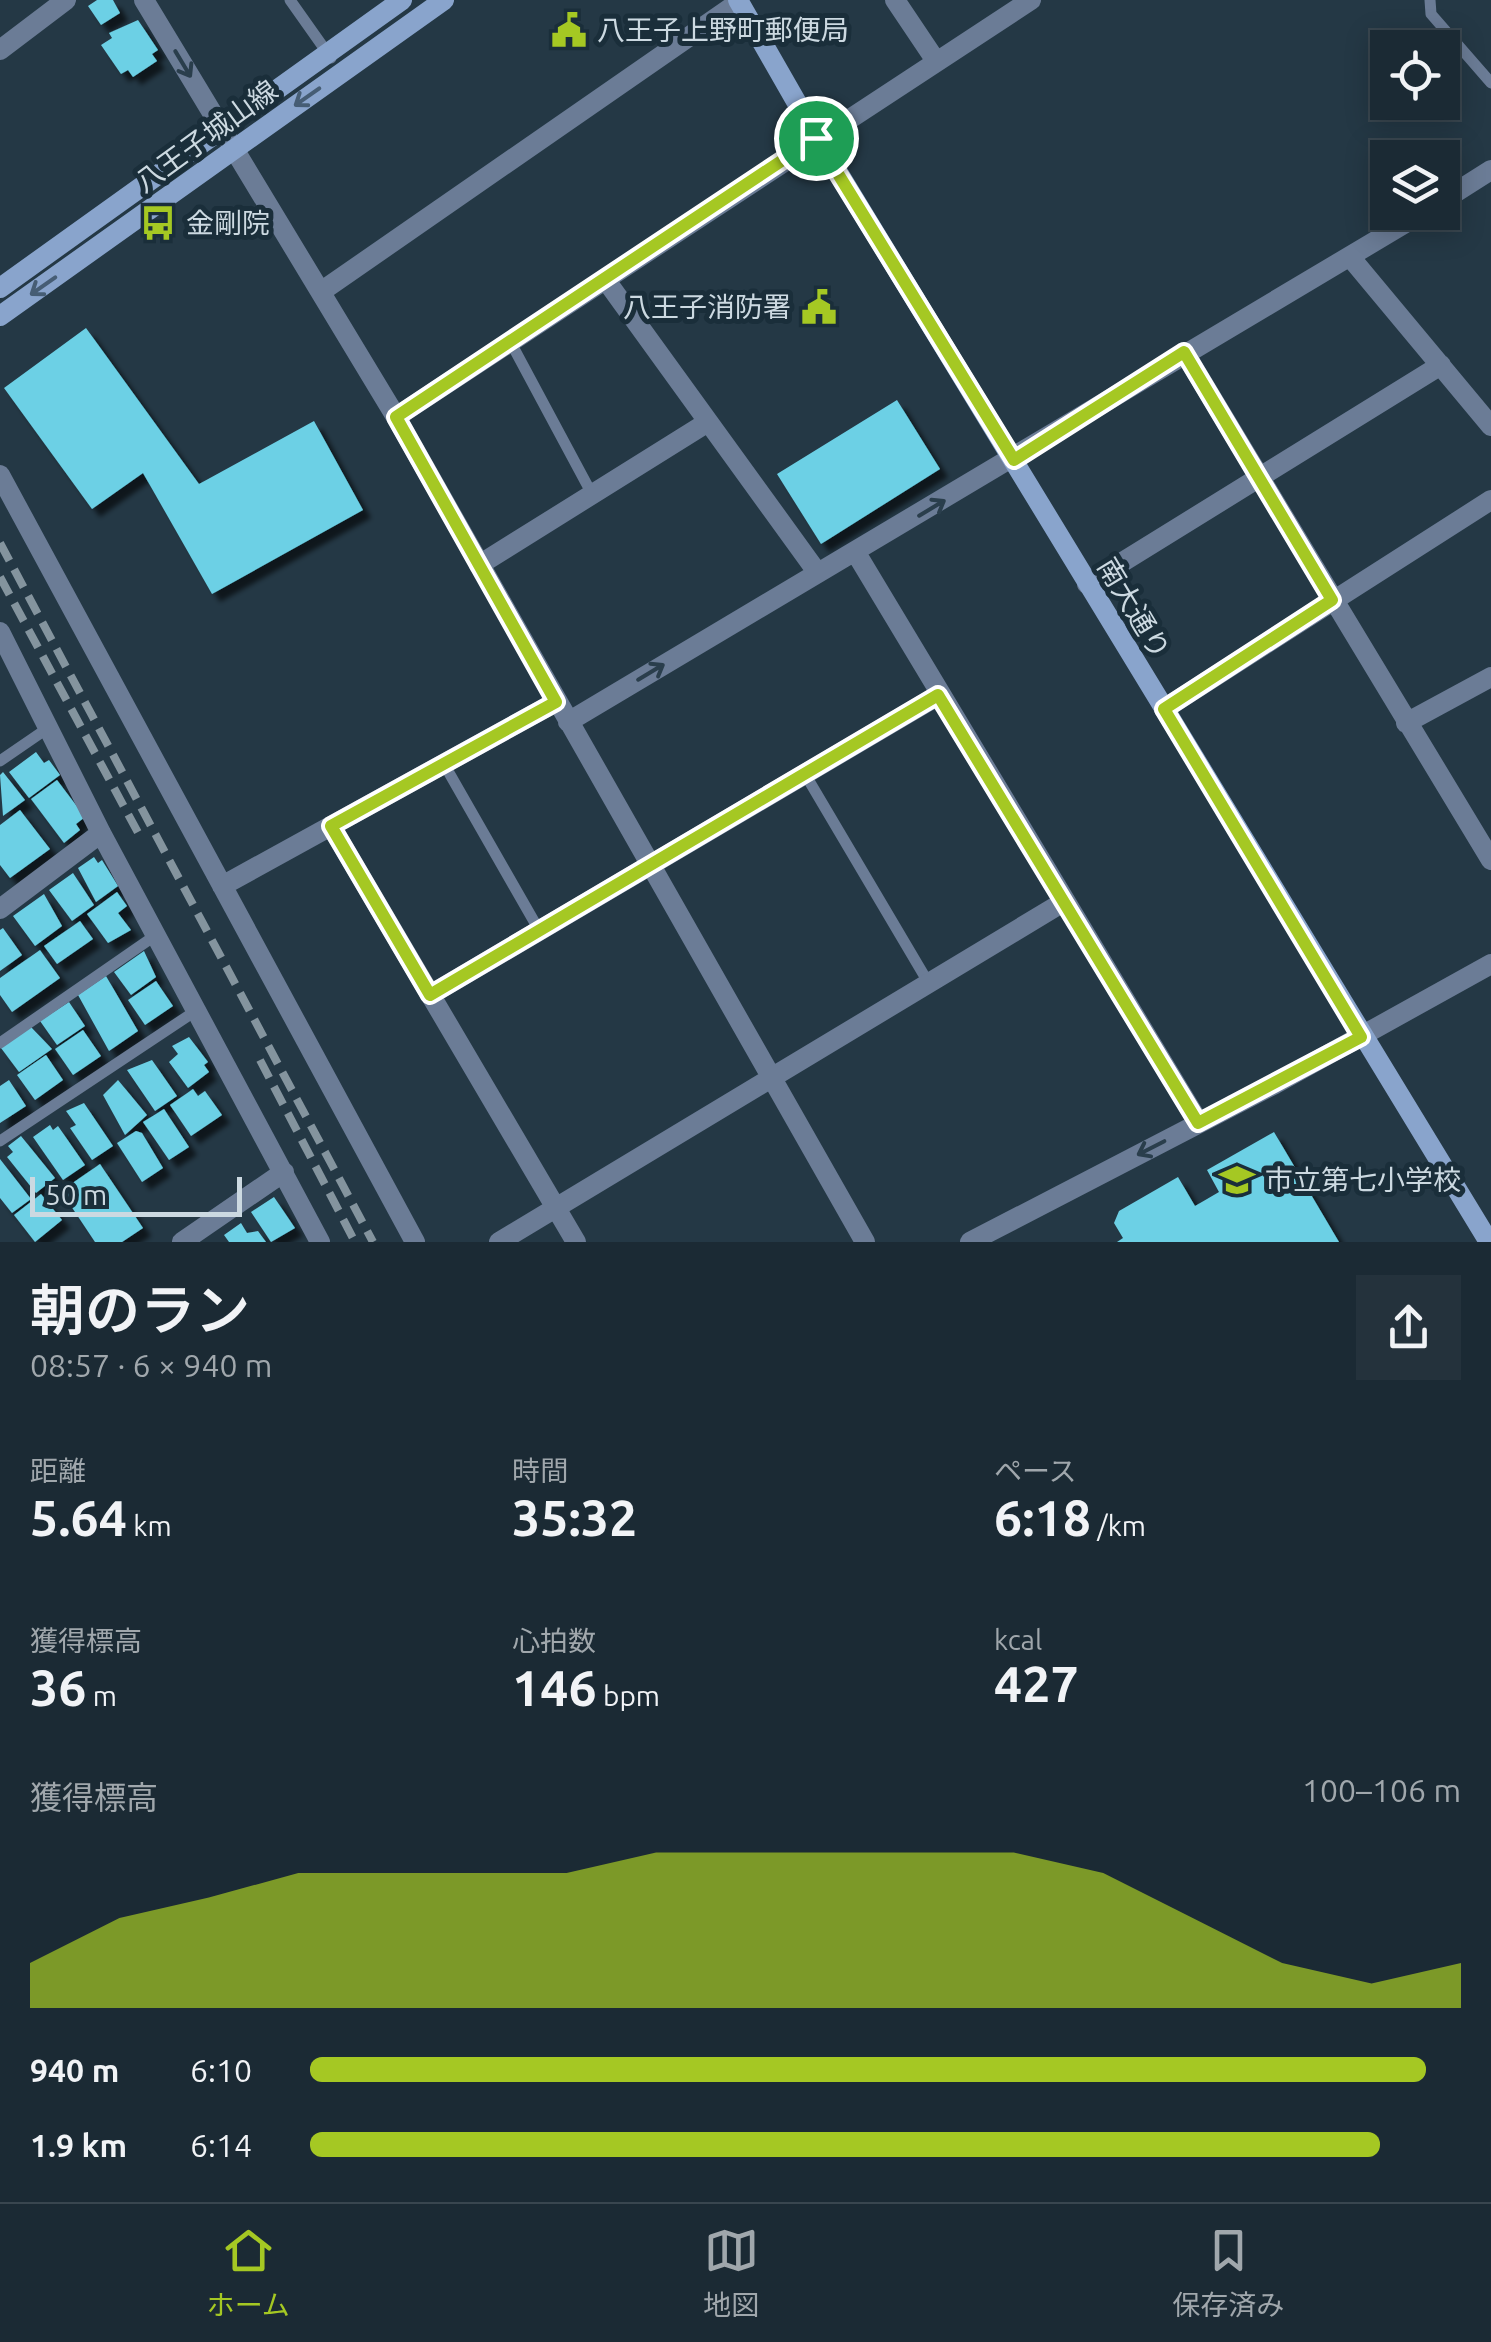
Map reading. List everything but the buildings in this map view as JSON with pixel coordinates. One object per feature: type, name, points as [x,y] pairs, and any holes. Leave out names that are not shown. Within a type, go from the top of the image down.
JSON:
[{"type":"street","points":[[0,50],[66,0]]},
{"type":"street","points":[[144,0],[396,417],[865,1242]]},
{"type":"street","name":"八王子城山線","points":[[0,288],[402,0]]},
{"type":"street","name":"八王子城山線","points":[[0,316],[444,0]]},
{"type":"street","points":[[895,0],[936,61]]},
{"type":"street","points":[[396,417],[816,138],[1032,0]]},
{"type":"street","points":[[322,291],[738,1]]},
{"type":"street","name":"南大通り","points":[[738,1],[816,138],[1489,1242]]},
{"type":"street","points":[[1460,190],[1491,170]]},
{"type":"street","points":[[568,722],[817,572],[856,554],[1014,460],[1184,352],[1395,230]]},
{"type":"street","points":[[1351,258],[1491,426]]},
{"type":"street","points":[[604,279],[817,572]]},
{"type":"street","points":[[1184,352],[1491,860]]},
{"type":"street","points":[[1087,584],[1441,365]]},
{"type":"street","points":[[479,565],[708,422]]},
{"type":"street","points":[[0,474],[415,1242]]},
{"type":"street","points":[[1164,709],[1491,500]]},
{"type":"street","points":[[856,554],[1198,1123]]},
{"type":"street","points":[[0,632],[100,834],[320,1242]]},
{"type":"street","points":[[1406,722],[1491,677]]},
{"type":"street","points":[[430,995],[938,695]]},
{"type":"street","points":[[222,886],[556,702]]},
{"type":"street","points":[[331,826],[576,1242]]},
{"type":"street","points":[[2,903],[100,834]]},
{"type":"street","points":[[499,1242],[1065,901]]},
{"type":"street","points":[[970,1242],[1361,1037],[1491,964]]},
{"type":"street","points":[[182,1242],[284,1172]]},
{"type":"lane","points":[[290,0],[341,73]]},
{"type":"lane","points":[[1430,0],[1431,14],[1491,83]]},
{"type":"lane","points":[[510,342],[592,494]]},
{"type":"lane","points":[[0,761],[48,728]]},
{"type":"lane","points":[[444,764],[540,930]]},
{"type":"lane","points":[[805,774],[928,982]]},
{"type":"lane","points":[[0,1043],[156,934]]},
{"type":"lane","points":[[0,1141],[196,1010]]},
{"type":"railway","points":[[0,543],[373,1242]]},
{"type":"railway","points":[[0,577],[142,840]]},
{"type":"railway","points":[[260,1060],[355,1242]]},
{"type":"place","name":"八王子上野町郵便局","points":[[569,30]]},
{"type":"place","name":"金剛院","points":[[158,223]]},
{"type":"place","name":"八王子消防署","points":[[819,307]]},
{"type":"place","name":"市立第七小学校","points":[[1237,1180]]},
{"type":"route","points":[[816,138],[1014,460],[1184,352],[1332,600],[1164,709],[1361,1037],[1198,1123],[938,695],[430,995],[331,826],[556,702],[396,417],[816,138]]}]
